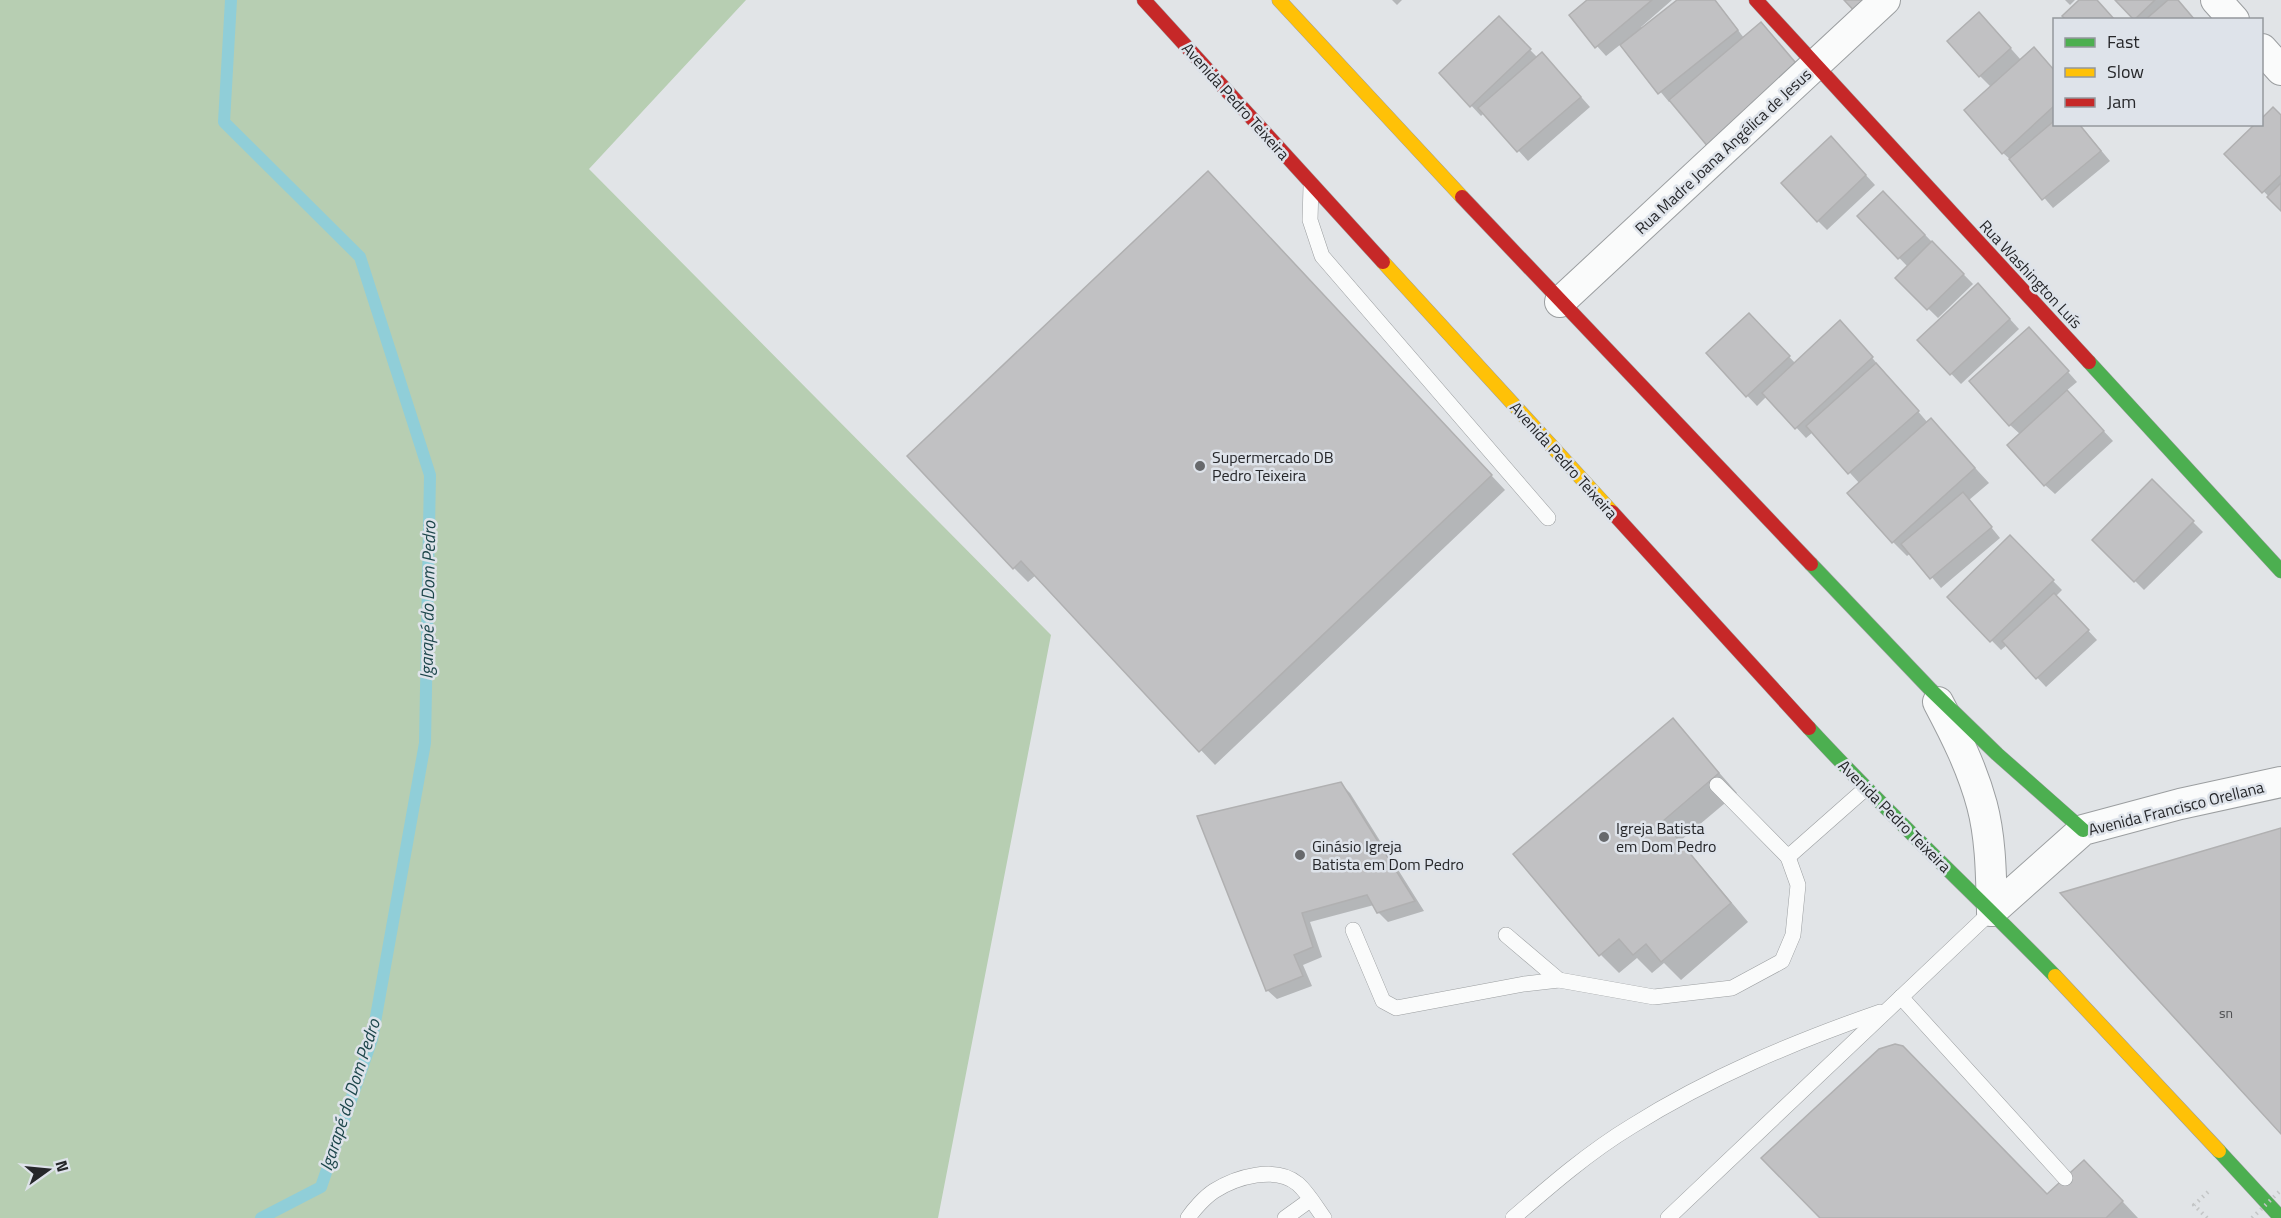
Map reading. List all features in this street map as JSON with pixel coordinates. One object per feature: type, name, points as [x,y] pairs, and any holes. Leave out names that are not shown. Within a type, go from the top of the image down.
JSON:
[{"type":"street","name":"Avenida Pedro Teixeira","points":[[1144,0],[1865,789],[1992,911],[2088,1010],[2281,1218]]},
{"type":"street","points":[[1279,0],[1560,302],[1931,690],[1997,754],[2084,830]]},
{"type":"street","name":"Rua Washington Luís","points":[[1756,0],[2281,571]]},
{"type":"street","name":"Rua Madre Joana Angélica de Jesus","points":[[1560,302],[1885,0]]},
{"type":"street","points":[[2216,0],[2232,18]]},
{"type":"street","points":[[2263,50],[2281,70]]},
{"type":"street","points":[[1931,690],[1959,741],[1982,807],[1991,878],[1992,911]]},
{"type":"street","name":"Avenida Francisco Orellana","points":[[1992,911],[2084,830],[2180,804],[2281,782]]},
{"type":"lane","points":[[1311,183],[1310,220],[1322,256],[1548,518]]},
{"type":"lane","points":[[1353,930],[1383,1001],[1396,1008],[1524,984],[1559,980],[1654,997],[1732,988],[1782,961],[1793,935],[1798,885],[1788,857],[1717,785]]},
{"type":"lane","points":[[1788,857],[1865,789]]},
{"type":"lane","points":[[1668,1218],[1992,911]]},
{"type":"lane","points":[[1506,935],[1559,980]]},
{"type":"lane","points":[[1901,997],[2065,1178]]},
{"type":"lane","points":[[1513,1218],[1566,1172],[1631,1126],[1702,1086],[1768,1053],[1886,1010]]},
{"type":"lane","points":[[1188,1218],[1213,1191],[1238,1180],[1262,1174],[1283,1176],[1297,1184],[1324,1218]]},
{"type":"lane","points":[[1285,1218],[1310,1200]]},
{"type":"path","points":[[2252,1218],[2281,1190]]},
{"type":"path","points":[[2194,1205],[2207,1218]]},
{"type":"green space","points":[[0,0],[746,0],[589,169],[1051,635],[938,1218],[0,1218]]},
{"type":"building","points":[[1587,0],[1652,0],[1595,48],[1569,15]]},
{"type":"building","points":[[1677,0],[1715,0],[1738,30],[1658,94],[1620,45]]},
{"type":"building","points":[[1844,0],[1876,0],[1859,16]]},
{"type":"building","points":[[2079,0],[2097,0],[2113,18],[2064,18],[2062,16]]},
{"type":"building","points":[[2115,0],[2155,0],[2136,18],[2132,18]]},
{"type":"building","points":[[2168,0],[2178,0],[2193,18],[2147,18]]},
{"type":"building","points":[[1979,12],[2011,48],[1979,77],[1947,41]]},
{"type":"building","points":[[1499,16],[1531,49],[1470,107],[1439,73]]},
{"type":"building","points":[[1761,22],[1801,69],[1709,148],[1669,100]]},
{"type":"building","points":[[2034,47],[2053,69],[2053,107],[2002,154],[1964,110]]},
{"type":"building","points":[[1542,52],[1581,97],[1517,152],[1478,108]]},
{"type":"building","points":[[2273,107],[2281,115],[2281,175],[2262,193],[2224,154],[2253,126],[2263,126],[2263,117]]},
{"type":"building","points":[[2053,122],[2053,126],[2081,126],[2101,151],[2042,200],[2009,159]]},
{"type":"building","points":[[1831,136],[1866,175],[1817,222],[1781,183]]},
{"type":"building","name":"Supermercado DB Pedro Teixeira","points":[[1208,171],[1492,475],[1199,752],[1021,561],[1013,569],[907,456]]},
{"type":"building","points":[[2281,183],[2281,211],[2267,197]]},
{"type":"building","points":[[1883,191],[1925,235],[1898,259],[1857,216]]},
{"type":"building","points":[[1932,241],[1964,274],[1927,310],[1895,278]]},
{"type":"building","points":[[1978,283],[2010,319],[1950,375],[1917,340]]},
{"type":"building","points":[[1749,313],[1790,356],[1746,397],[1706,353]]},
{"type":"building","points":[[1840,320],[1873,357],[1795,429],[1762,393]]},
{"type":"building","points":[[2029,327],[2069,371],[2009,426],[1969,381]]},
{"type":"building","points":[[1876,363],[1919,411],[1848,474],[1806,426]]},
{"type":"building","points":[[2067,390],[2104,431],[2044,486],[2007,445]]},
{"type":"building","points":[[1931,418],[1975,468],[1892,543],[1847,493]]},
{"type":"building","points":[[2152,479],[2194,521],[2134,582],[2092,540]]},
{"type":"building","points":[[1963,492],[1992,527],[1930,579],[1901,544]]},
{"type":"building","points":[[2010,535],[2054,580],[1990,642],[1947,597]]},
{"type":"building","points":[[2054,593],[2089,630],[2036,679],[2002,641]]},
{"type":"building","name":"Igreja Batista em Dom Pedro","points":[[1673,718],[1719,773],[1663,821],[1731,903],[1661,962],[1646,944],[1633,955],[1619,939],[1599,956],[1513,854]]},
{"type":"building","name":"Ginásio Igreja Batista em Dom Pedro","points":[[1341,782],[1415,901],[1377,913],[1367,895],[1302,913],[1313,947],[1294,955],[1303,976],[1266,991],[1197,816]]},
{"type":"building","points":[[2281,828],[2281,1134],[2060,893]]},
{"type":"building","points":[[1895,1044],[1903,1046],[2047,1194],[2084,1160],[2123,1201],[2106,1218],[1820,1218],[1761,1158],[1879,1049]]},
{"type":"waterway","name":"Igarapé do Dom Pedro","points":[[231,0],[224,122],[360,257],[430,475],[425,743],[372,1039],[321,1187],[261,1218]]},
{"type":"traffic: fast","points":[[2089,362],[2281,571]]},
{"type":"traffic: fast","points":[[1811,564],[1931,690],[1997,754],[2083,830]]},
{"type":"traffic: fast","points":[[1809,728],[2055,976]]},
{"type":"traffic: fast","points":[[2219,1151],[2281,1218]]},
{"type":"traffic: slow","points":[[1279,0],[1462,197]]},
{"type":"traffic: slow","points":[[1383,262],[1612,512]]},
{"type":"traffic: slow","points":[[2055,976],[2219,1151]]},
{"type":"traffic: jam","points":[[1144,0],[1383,262]]},
{"type":"traffic: jam","points":[[1756,0],[2089,362]]},
{"type":"traffic: jam","points":[[1462,197],[1811,564]]},
{"type":"traffic: jam","points":[[1612,512],[1809,728]]},
{"type":"place","name":"Supermercado DB Pedro Teixeira","points":[[1200,466]]},
{"type":"place","name":"Igreja Batista em Dom Pedro","points":[[1604,837]]},
{"type":"place","name":"Ginásio Igreja Batista em Dom Pedro","points":[[1300,855]]}]
